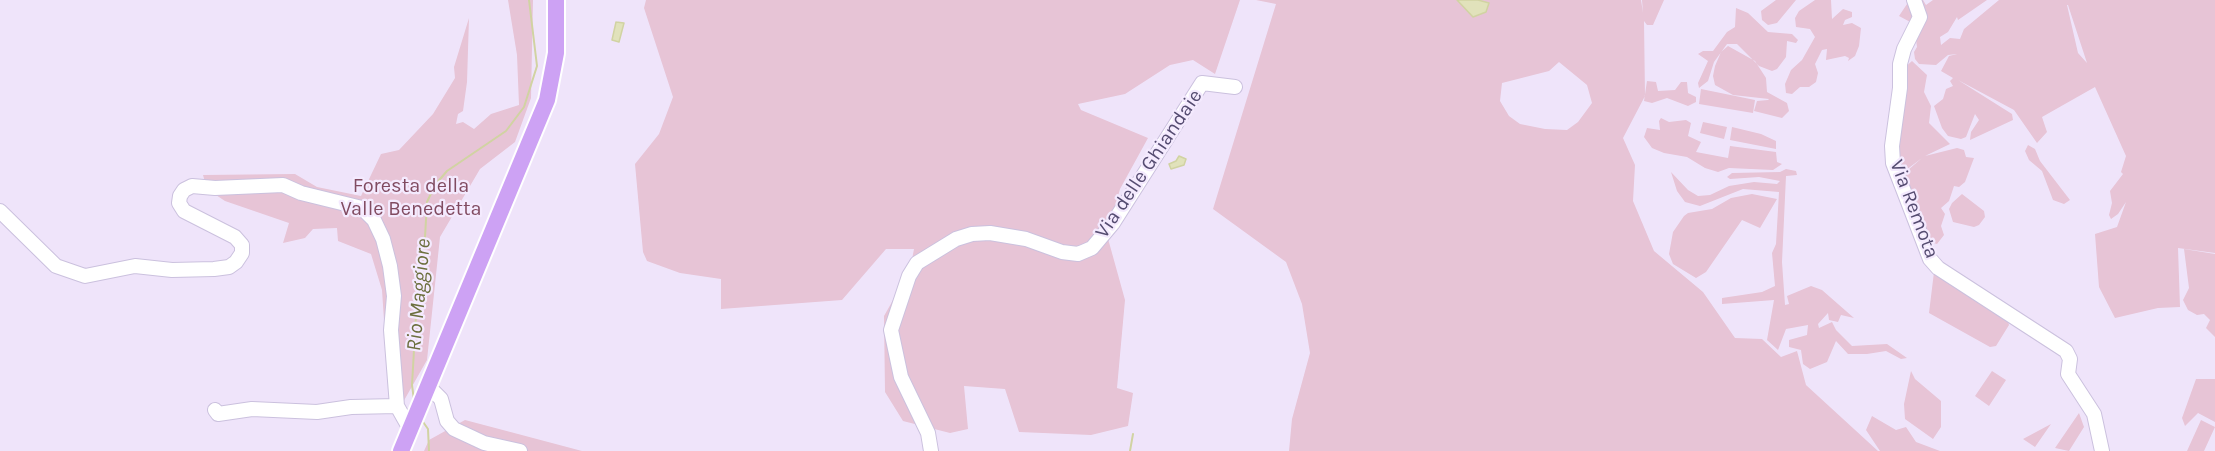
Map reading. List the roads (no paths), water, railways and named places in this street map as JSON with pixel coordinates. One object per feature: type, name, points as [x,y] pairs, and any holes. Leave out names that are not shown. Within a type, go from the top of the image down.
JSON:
[{"type":"main road","points":[[401,451],[547,100],[556,53],[556,0]]},
{"type":"street","name":"Via Remota","points":[[1914,0],[1920,17],[1904,49],[1900,64],[1892,154],[1893,163],[1930,259],[1938,268],[2066,351],[2070,359],[2068,374],[2094,414],[2103,451]]},
{"type":"street","name":"Via delle Ghiandaie","points":[[931,451],[928,433],[901,377],[891,330],[909,276],[917,263],[956,239],[972,234],[990,233],[1026,238],[1062,252],[1078,254],[1092,248],[1113,223],[1202,83],[1234,87]]},
{"type":"street","points":[[0,212],[56,266],[85,276],[135,266],[172,270],[214,269],[229,267],[236,262],[242,253],[242,245],[235,237],[184,211],[179,203],[184,190],[192,186],[215,188],[283,185],[301,193],[362,208],[374,220],[383,239],[390,266],[394,296],[391,330],[397,406],[412,425]]},
{"type":"street","points":[[425,394],[441,399],[447,421],[454,429],[484,444],[520,451]]},
{"type":"street","points":[[215,410],[218,414],[252,409],[317,412],[351,406],[397,406]]},
{"type":"waterway","name":"Rio Maggiore","points":[[414,400],[412,385],[416,315],[422,290],[427,202],[435,185],[447,171],[506,131],[524,107],[537,66],[529,0]]},
{"type":"waterway","name":"Rio Maggiore","points":[[421,419],[428,429],[429,451]]},
{"type":"waterway","points":[[1130,451],[1133,434]]},
{"type":"park label","name":"Foresta della Valle Benedetta","points":[[411,198]]}]
